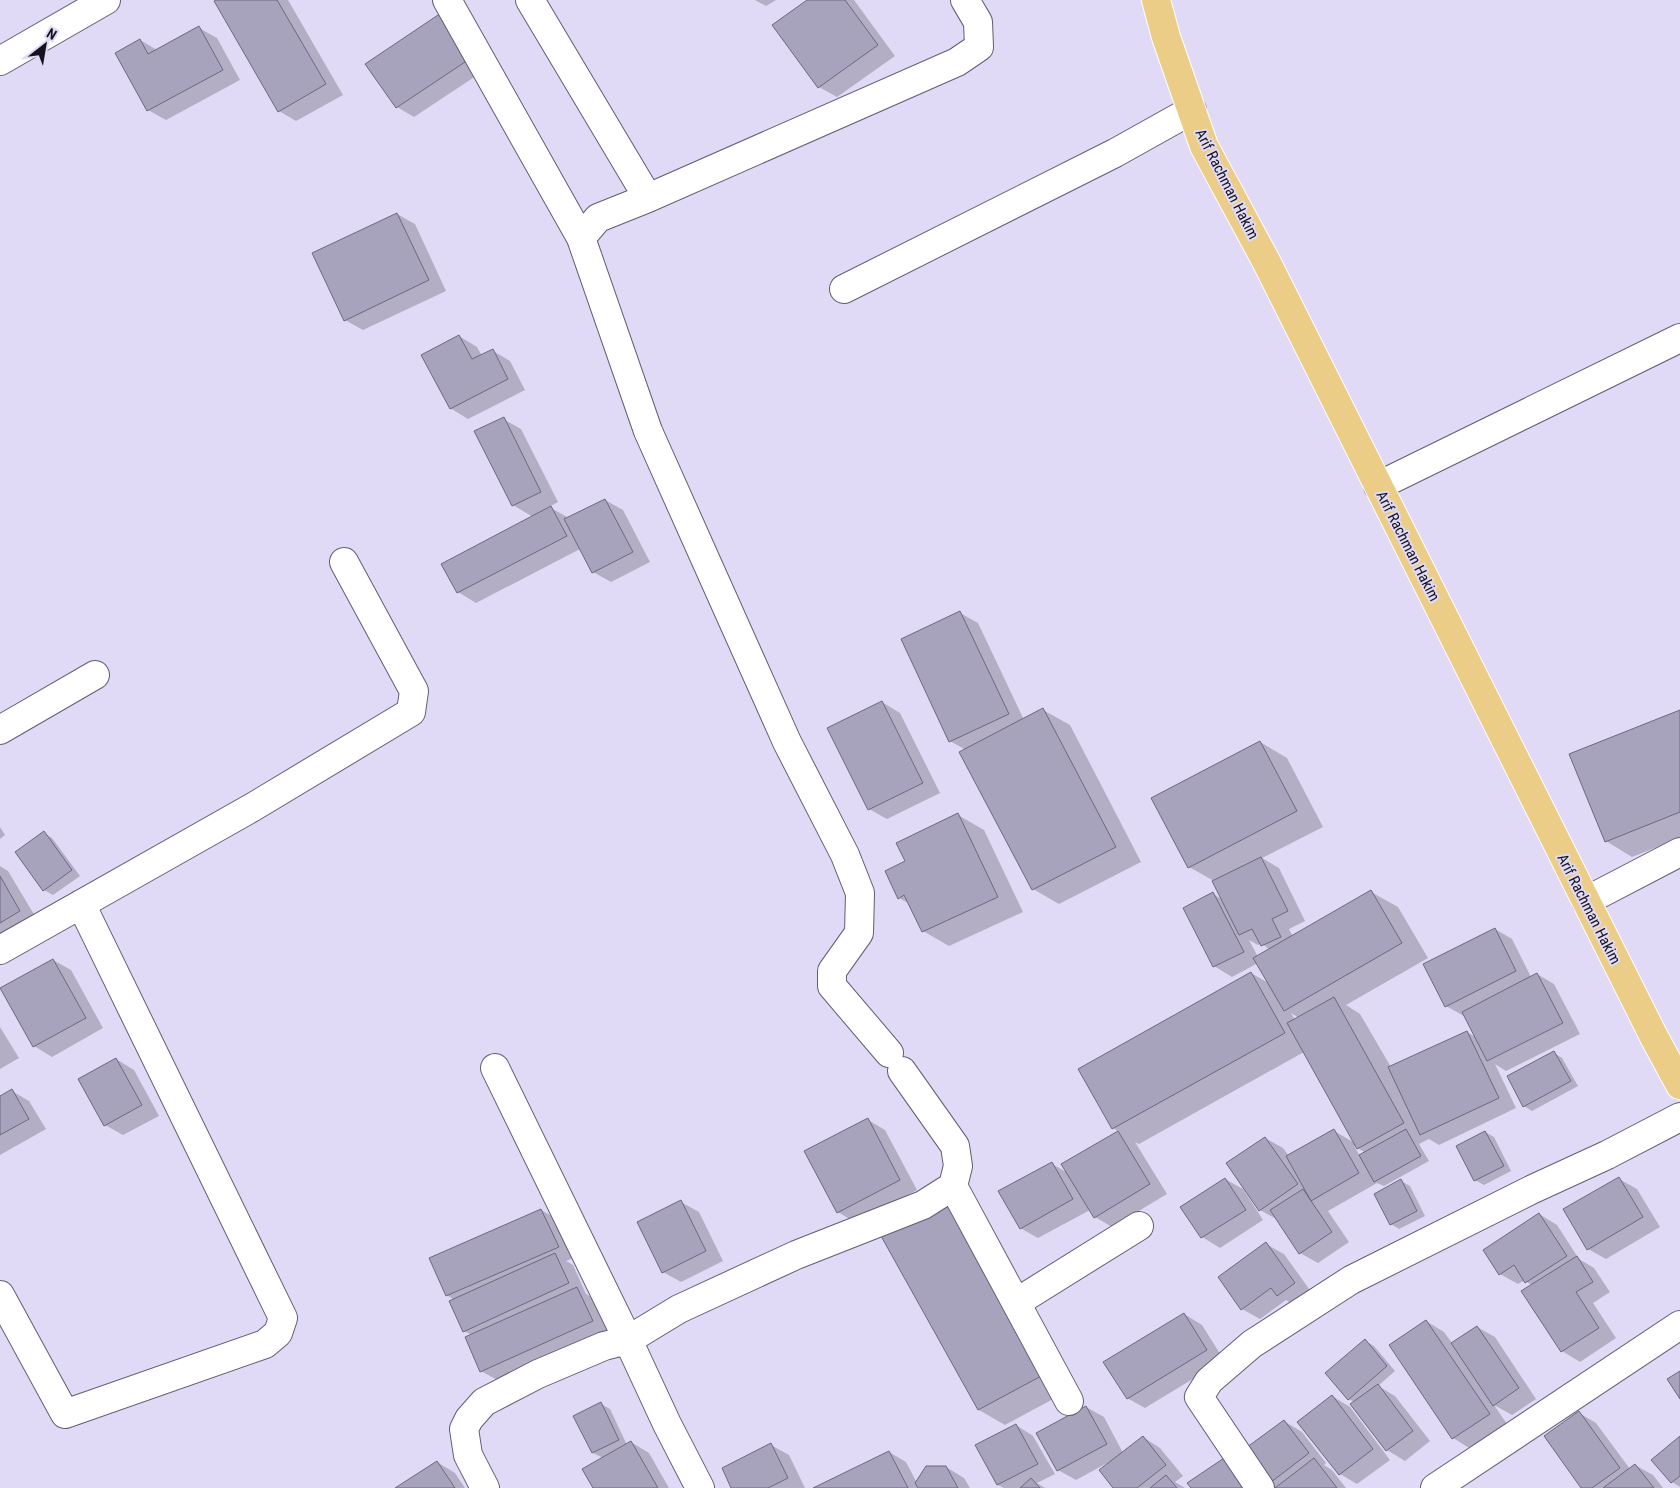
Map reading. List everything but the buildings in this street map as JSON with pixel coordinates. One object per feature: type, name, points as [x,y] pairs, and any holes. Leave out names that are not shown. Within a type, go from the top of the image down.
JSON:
[{"type":"main road","name":"Arif Rachman Hakim","points":[[1156,0],[1166,37],[1204,146],[1266,261],[1653,1035],[1680,1085]]},
{"type":"street","points":[[0,61],[106,0]]},
{"type":"street","points":[[447,0],[581,238],[648,431],[787,742],[845,855],[860,893],[859,933],[832,971],[832,986],[896,1062],[955,1146],[958,1166],[953,1186],[924,1205],[796,1256],[679,1310],[628,1340],[604,1346],[546,1371],[484,1402],[469,1419],[464,1429],[468,1455],[484,1488]]},
{"type":"street","points":[[530,0],[648,198]]},
{"type":"street","points":[[581,238],[598,218],[648,198],[957,62],[979,47],[978,22],[965,0]]},
{"type":"street","points":[[844,289],[1107,157],[1192,110]]},
{"type":"street","points":[[1378,486],[1680,338]]},
{"type":"street","points":[[0,950],[253,807],[411,712],[414,691],[344,562]]},
{"type":"street","points":[[0,730],[95,675]]},
{"type":"street","points":[[1586,901],[1680,852]]},
{"type":"street","points":[[0,1295],[65,1414],[265,1344],[278,1333],[283,1318],[81,904]]},
{"type":"street","points":[[495,1068],[667,1424],[700,1488]]},
{"type":"street","points":[[1260,1488],[1199,1397],[1209,1381],[1252,1344],[1352,1280],[1533,1189],[1607,1155],[1680,1117]]},
{"type":"street","points":[[953,1186],[1069,1401]]},
{"type":"street","points":[[1017,1302],[1139,1226]]},
{"type":"street","points":[[1435,1488],[1680,1325]]}]
